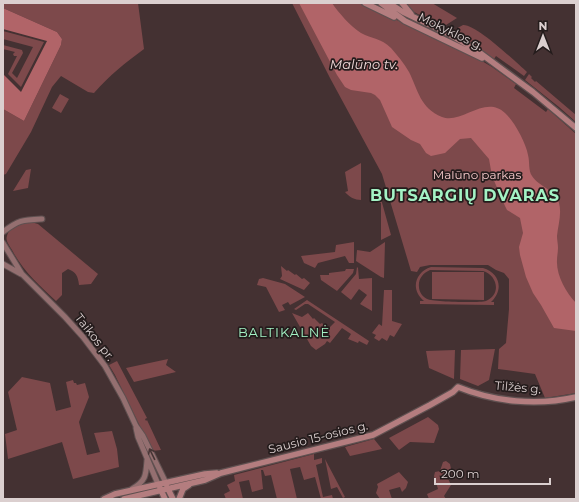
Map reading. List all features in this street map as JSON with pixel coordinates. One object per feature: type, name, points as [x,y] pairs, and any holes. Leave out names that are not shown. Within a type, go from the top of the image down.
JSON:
[{"type":"main road","points":[[365,3],[405,21]]},
{"type":"main road","name":"Mokyklos g.","points":[[381,3],[405,21],[494,63]]},
{"type":"main road","name":"Mokyklos g.","points":[[389,3],[476,50],[551,105],[576,128]]},
{"type":"main road","points":[[402,3],[416,18]]},
{"type":"main road","points":[[443,40],[447,33]]},
{"type":"main road","name":"Tilžės g.","points":[[458,387],[499,398],[517,401],[543,401],[576,397]]},
{"type":"main road","name":"Sausio 15-osios g.","points":[[124,499],[205,480],[221,473],[373,435],[430,405],[453,392],[458,387]]},
{"type":"main road","name":"Sausio 15-osios g.","points":[[104,499],[115,494],[158,484],[205,474],[221,473]]},
{"type":"main road","name":"Taikos pr.","points":[[166,483],[173,499]]},
{"type":"main road","points":[[179,499],[183,489],[192,483]]},
{"type":"main road","name":"Taikos pr.","points":[[158,484],[165,499]]},
{"type":"street","points":[[3,232],[20,221],[42,219]]},
{"type":"street","points":[[4,243],[5,234],[9,228]]},
{"type":"street","name":"Taikos pr.","points":[[4,243],[22,274]]},
{"type":"street","points":[[3,264],[11,262],[12,255]]},
{"type":"street","name":"Taikos pr.","points":[[3,264],[22,274],[65,317],[101,361],[123,398],[166,483]]},
{"type":"street","name":"Taikos pr.","points":[[136,426],[138,438],[158,484]]},
{"type":"street","points":[[129,491],[144,479],[146,475],[147,459]]},
{"type":"green space","points":[[3,3],[138,3],[144,49],[106,80],[94,93],[88,92],[61,76],[52,87],[31,132],[6,174],[3,175],[3,109],[24,121],[61,45],[62,39],[57,32],[3,8]]},
{"type":"green space","name":"Malūno parkas","points":[[292,3],[361,3],[475,57],[492,67],[516,84],[514,88],[546,112],[548,109],[576,134],[576,393],[545,398],[535,374],[498,369],[499,349],[506,343],[509,309],[509,279],[504,273],[488,265],[430,265],[420,267],[417,272],[411,271],[382,174],[330,78]]},
{"type":"green space","points":[[405,3],[432,3],[457,18],[441,27],[409,9]]},
{"type":"green space","points":[[463,25],[469,26],[496,44],[527,72],[524,76],[496,56],[494,59],[471,44],[472,43],[454,33],[454,30]]},
{"type":"green space","points":[[3,31],[44,42],[21,87],[8,74],[17,56],[14,56],[13,54],[15,52],[3,49],[3,45],[22,50],[23,53],[12,73],[17,78],[33,47],[3,39]]},
{"type":"green space","points":[[529,74],[535,82],[536,81],[576,115],[576,122],[525,80]]},
{"type":"green space","points":[[60,94],[69,99],[61,113],[52,108]]},
{"type":"green space","points":[[361,163],[361,200],[352,198],[345,192],[348,191],[345,172]]},
{"type":"green space","points":[[31,169],[28,188],[13,191],[26,170]]},
{"type":"green space","points":[[381,199],[391,235],[381,240],[381,203],[374,202]]},
{"type":"green space","points":[[31,222],[38,224],[98,274],[91,284],[79,285],[76,275],[68,269],[62,273],[62,295],[56,301],[26,271],[16,258],[9,245],[7,236],[14,227]]},
{"type":"green space","points":[[354,242],[354,263],[349,263],[345,256],[318,263],[315,268],[304,263],[301,256],[335,252],[336,245]]},
{"type":"green space","points":[[385,242],[384,278],[356,261],[357,250],[370,252]]},
{"type":"green space","points":[[281,266],[302,279],[304,278],[310,283],[304,290],[280,279],[282,276]]},
{"type":"green space","points":[[357,267],[359,279],[372,278],[372,311],[360,304],[367,295],[359,289],[351,300],[341,292],[356,274]]},
{"type":"green space","points":[[431,267],[483,268],[489,270],[496,278],[499,287],[498,292],[491,302],[494,302],[494,305],[420,304],[420,301],[424,301],[417,292],[416,282],[421,273]],"holes":[[[430,270],[483,271],[492,276],[496,285],[494,294],[486,301],[456,302],[431,300],[424,297],[420,291],[420,279]]]},
{"type":"green space","points":[[346,269],[354,269],[353,273],[337,291],[321,280],[320,275],[329,275],[329,273],[345,271]]},
{"type":"green space","points":[[432,272],[484,272],[484,300],[432,299]]},
{"type":"green space","points":[[263,278],[285,284],[305,297],[290,305],[288,302],[282,305],[285,310],[279,312],[266,287],[257,285],[259,279]]},
{"type":"green space","points":[[384,290],[392,290],[392,321],[402,324],[394,337],[390,335],[387,341],[382,338],[379,341],[374,338],[376,335],[372,333],[379,324],[382,326]]},
{"type":"green space","points":[[307,300],[369,341],[367,345],[359,341],[358,343],[348,339],[351,334],[342,328],[330,343],[327,341],[316,350],[311,346],[292,313],[302,317],[308,313],[313,319],[314,318],[320,324],[322,323],[328,329],[335,322],[308,304],[305,304],[296,310],[294,309]]},
{"type":"green space","points":[[495,349],[489,380],[478,386],[460,379],[461,350]]},
{"type":"green space","points":[[455,350],[454,379],[429,368],[426,351]]},
{"type":"green space","points":[[168,359],[166,365],[176,372],[134,382],[126,368]]},
{"type":"green space","points":[[117,361],[147,418],[145,419],[146,421],[147,420],[161,450],[152,451],[109,365]]},
{"type":"green space","points":[[22,377],[50,383],[56,411],[71,407],[66,382],[73,380],[77,385],[85,383],[89,397],[79,422],[87,455],[100,452],[94,433],[112,431],[117,449],[119,467],[73,479],[62,442],[8,459],[5,434],[17,430],[8,392]]},
{"type":"green space","points":[[428,417],[438,425],[439,429],[434,443],[410,442],[399,450],[389,438]]},
{"type":"green space","points":[[374,439],[382,449],[350,456],[345,447]]},
{"type":"green space","points":[[314,454],[314,460],[322,458],[322,463],[316,465],[323,497],[332,495],[333,499],[321,499],[315,477],[304,480],[300,467],[290,469],[297,499],[277,499],[271,475],[265,476],[263,470],[261,470],[263,489],[252,492],[249,480],[239,482],[243,499],[226,499],[224,494],[230,491],[227,485],[235,481],[234,475]]},
{"type":"green space","points":[[325,459],[345,497],[343,498],[337,487],[331,489]]},
{"type":"green space","points":[[446,461],[450,464],[451,469],[445,472],[451,485],[444,496],[446,499],[429,499],[427,494],[438,489],[434,476],[435,472],[440,471],[443,462]]},
{"type":"green space","points":[[399,472],[408,482],[406,488],[402,492],[400,487],[389,490],[392,499],[380,499],[376,493],[378,487],[377,484]]},
{"type":"water","name":"Malūno tv.","points":[[299,3],[332,3],[353,27],[365,35],[380,40],[391,48],[407,69],[424,104],[442,117],[457,117],[481,108],[489,107],[497,108],[505,113],[516,127],[525,144],[532,176],[538,183],[555,195],[558,199],[560,220],[557,236],[557,266],[562,283],[576,303],[576,331],[554,328],[533,293],[526,277],[520,255],[519,247],[523,233],[520,218],[507,210],[492,176],[489,159],[471,138],[460,139],[445,153],[431,156],[426,153],[420,144],[411,140],[392,127],[380,100],[375,95],[351,90],[345,87],[337,75]]},
{"type":"water","points":[[3,8],[57,32],[62,39],[61,45],[24,121],[3,109],[3,74],[21,92],[47,41],[3,29]]},
{"type":"district","name":"BUTSARGIŲ DVARAS","points":[[465,195]]},
{"type":"district","name":"BALTIKALNĖ","points":[[284,332]]}]
